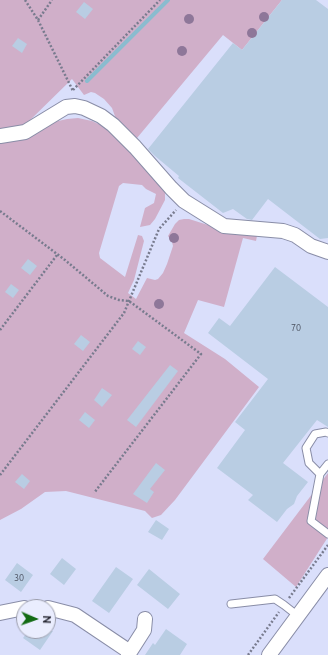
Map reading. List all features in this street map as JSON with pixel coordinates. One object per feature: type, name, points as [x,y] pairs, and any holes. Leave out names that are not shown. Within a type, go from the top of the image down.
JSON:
[{"type":"street","points":[[0,136],[25,132],[66,107],[75,106],[84,108],[101,116],[113,125],[184,201],[224,226],[283,231],[294,235],[311,246],[328,252]]},
{"type":"street","points":[[269,655],[328,575]]},
{"type":"street","points":[[0,613],[16,610]]},
{"type":"street","points":[[56,610],[75,615],[129,654],[144,630],[145,619]]},
{"type":"lane","points":[[320,474],[310,463],[306,448],[315,434],[326,432],[328,434]]},
{"type":"lane","points":[[328,464],[320,474],[311,521],[328,534]]},
{"type":"lane","points":[[232,604],[275,599],[298,616]]},
{"type":"path","points":[[25,0],[38,20],[73,90],[75,106]]},
{"type":"path","points":[[38,20],[52,0]]},
{"type":"path","points":[[73,90],[160,0]]},
{"type":"path","points":[[0,476],[124,313],[159,229],[184,201]]},
{"type":"path","points":[[0,211],[65,260],[108,296],[129,302],[201,354],[94,493]]},
{"type":"path","points":[[0,330],[57,255]]},
{"type":"shaded area","points":[[0,0],[282,0],[242,50],[223,35],[137,138],[133,137],[125,130],[116,119],[112,108],[104,99],[91,92],[84,95],[72,79],[22,128],[0,132]]},
{"type":"shaded area","points":[[78,118],[92,121],[109,129],[165,190],[165,200],[155,219],[150,225],[140,227],[145,208],[154,203],[156,194],[146,189],[142,185],[123,183],[119,186],[99,253],[100,258],[125,277],[138,235],[142,236],[144,241],[134,280],[128,293],[136,299],[147,278],[155,280],[158,279],[163,273],[173,246],[168,236],[179,220],[189,219],[227,231],[257,236],[256,241],[243,238],[224,307],[198,300],[184,333],[225,359],[259,387],[175,500],[161,515],[152,518],[145,511],[66,491],[45,492],[21,509],[0,520],[0,140],[54,122]]},
{"type":"shaded area","points":[[328,473],[328,537],[296,587],[263,559]]},
{"type":"building","points":[[282,0],[316,0],[328,9],[328,238],[320,239],[268,199],[252,220],[247,219],[233,209],[223,213],[178,178],[179,176],[148,149],[233,43],[242,50]]},
{"type":"building","points":[[84,2],[93,9],[85,19],[76,12]]},
{"type":"building","points":[[18,38],[27,44],[22,53],[12,46]]},
{"type":"building","points":[[28,259],[37,266],[30,275],[21,268]]},
{"type":"building","points":[[275,267],[328,307],[328,427],[317,420],[283,463],[308,482],[297,496],[294,504],[287,509],[277,522],[248,500],[253,495],[217,468],[245,430],[235,422],[268,379],[208,333],[219,318],[230,326]]},
{"type":"building","points":[[11,284],[19,290],[13,298],[5,292]]},
{"type":"building","points":[[81,335],[90,342],[83,351],[74,344]]},
{"type":"building","points":[[138,341],[146,347],[140,355],[132,349]]},
{"type":"building","points":[[170,365],[178,371],[136,427],[127,420]]},
{"type":"building","points":[[102,388],[112,395],[102,407],[94,400]]},
{"type":"building","points":[[85,412],[95,420],[89,428],[79,420]]},
{"type":"building","points":[[156,463],[165,470],[150,489],[154,492],[147,503],[133,494]]},
{"type":"building","points":[[22,474],[30,481],[24,489],[15,482]]},
{"type":"building","points":[[156,520],[169,529],[162,540],[148,532]]},
{"type":"building","points":[[62,558],[76,569],[64,585],[50,574]]},
{"type":"building","points":[[17,563],[33,575],[21,592],[5,580]]},
{"type":"building","points":[[116,567],[133,579],[109,613],[92,601]]},
{"type":"building","points":[[149,569],[180,594],[168,609],[137,585]]},
{"type":"building","points":[[166,629],[187,644],[180,655],[145,655],[153,643],[155,645]]},
{"type":"building","points":[[24,639],[48,639],[40,650]]},
{"type":"waterway","points":[[87,81],[168,0]]}]
